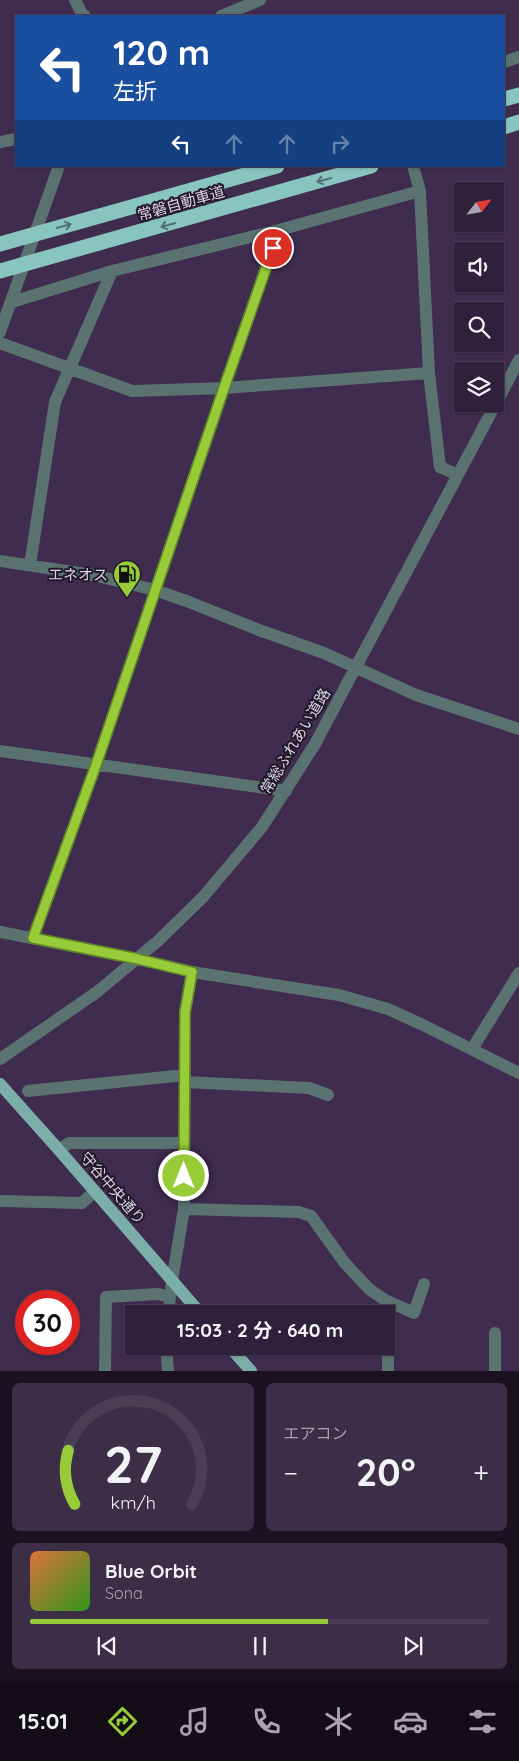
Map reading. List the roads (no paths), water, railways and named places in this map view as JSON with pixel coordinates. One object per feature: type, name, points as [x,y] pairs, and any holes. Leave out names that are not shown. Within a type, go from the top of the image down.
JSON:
[{"type":"highway","points":[[505,99],[519,95]]},
{"type":"highway","points":[[505,127],[519,122]]},
{"type":"highway","name":"常磐自動車道","points":[[0,244],[273,167]]},
{"type":"highway","name":"常磐自動車道","points":[[0,271],[271,196],[368,167]]},
{"type":"main road","name":"守谷中央通り","points":[[0,1084],[193,1305]]},
{"type":"main road","points":[[237,1355],[251,1371]]},
{"type":"street","points":[[76,0],[84,15]]},
{"type":"street","points":[[84,15],[85,0]]},
{"type":"street","points":[[223,15],[260,0]]},
{"type":"street","points":[[505,62],[519,58]]},
{"type":"street","points":[[0,142],[15,139]]},
{"type":"street","points":[[0,332],[59,167]]},
{"type":"street","points":[[413,167],[420,191],[429,373],[440,468],[458,475]]},
{"type":"street","points":[[12,302],[112,271],[279,230],[420,191]]},
{"type":"street","points":[[33,938],[96,765],[279,230]]},
{"type":"street","points":[[30,565],[55,402],[112,271]]},
{"type":"street","points":[[0,343],[132,391],[224,388],[429,373]]},
{"type":"street","name":"常総ふれあい道路","points":[[0,1059],[90,997],[138,959],[168,932],[209,890],[262,827],[315,744],[519,360]]},
{"type":"street","points":[[0,561],[93,575],[155,590],[324,653],[416,695],[519,729]]},
{"type":"street","points":[[0,751],[286,791]]},
{"type":"street","points":[[0,932],[138,959],[192,972],[339,995],[388,1009],[519,1073]]},
{"type":"street","points":[[169,1305],[184,1209],[185,1012],[192,972]]},
{"type":"street","points":[[472,1049],[519,973]]},
{"type":"street","points":[[28,1091],[185,1079],[309,1088],[328,1095]]},
{"type":"street","points":[[59,1150],[69,1143],[184,1143]]},
{"type":"street","points":[[0,1201],[82,1203],[94,1191]]},
{"type":"street","points":[[184,1209],[299,1212],[311,1216],[344,1262],[369,1289],[388,1302],[414,1313],[424,1284]]},
{"type":"street","points":[[105,1371],[106,1298],[158,1294],[170,1297]]},
{"type":"street","points":[[388,1302],[388,1371]]},
{"type":"street","points":[[495,1333],[495,1371]]},
{"type":"street","points":[[167,1355],[168,1371]]},
{"type":"place","name":"エネオス","points":[[127,598]]}]
